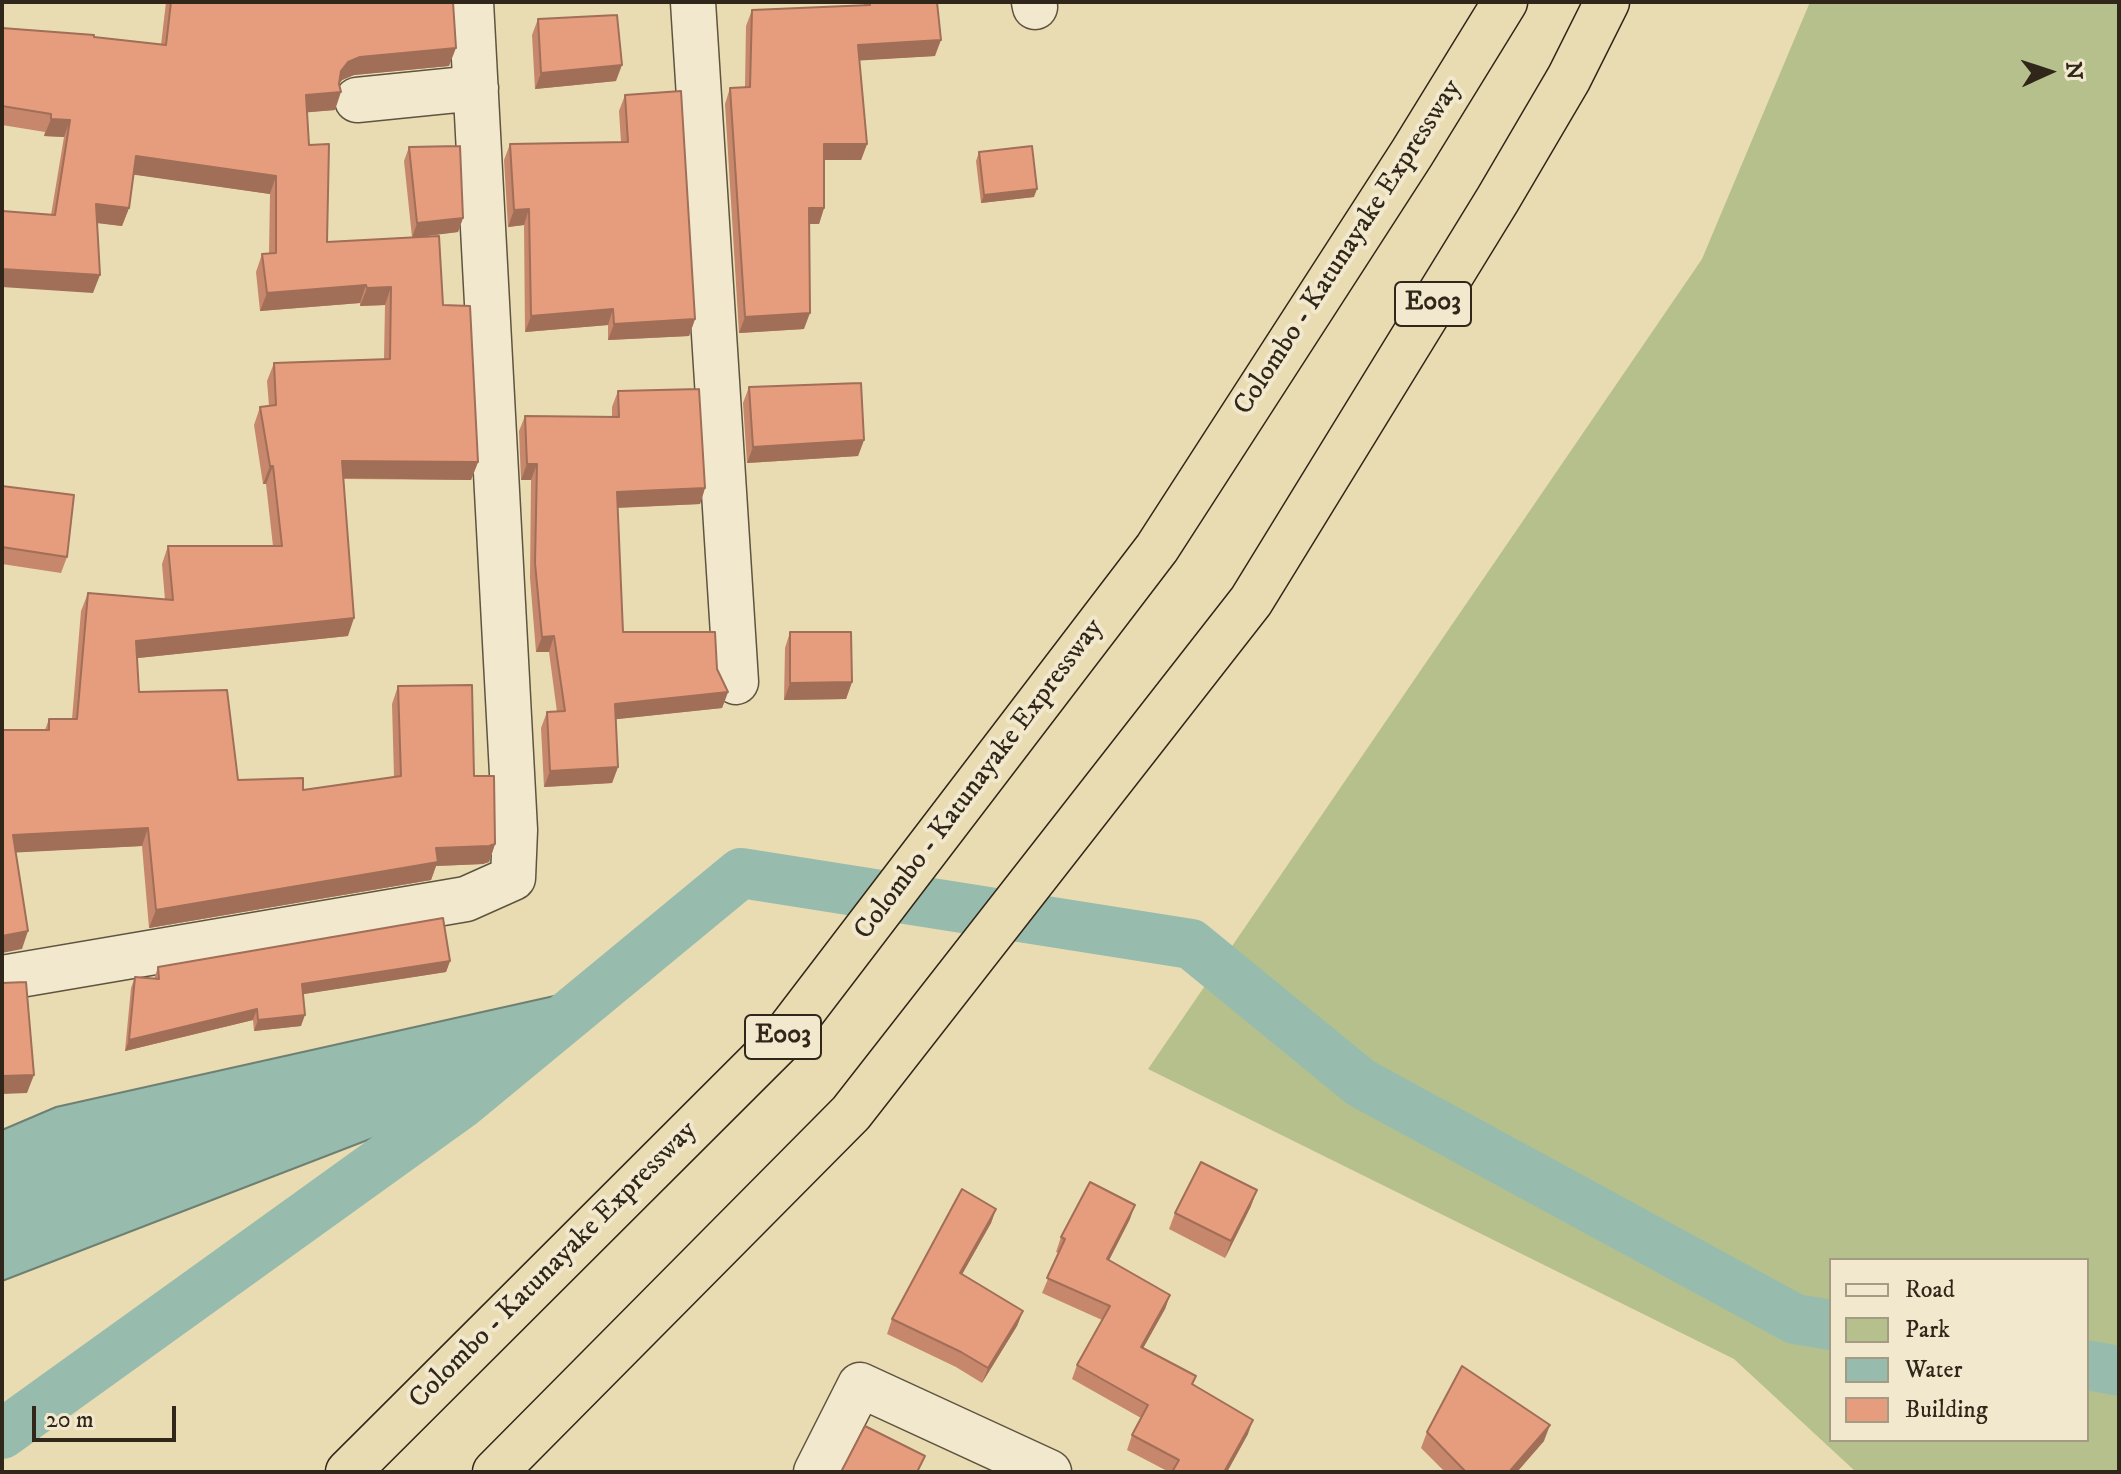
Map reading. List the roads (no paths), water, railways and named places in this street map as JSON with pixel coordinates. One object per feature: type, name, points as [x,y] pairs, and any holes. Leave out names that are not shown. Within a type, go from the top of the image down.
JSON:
[{"type":"highway","name":"Colombo - Katunayake Expressway","points":[[348,1472],[782,1039],[1157,548],[1505,2]]},
{"type":"highway","name":"E003","points":[[495,1472],[851,1113],[1251,601],[1498,199],[1569,78],[1607,2]]},
{"type":"street","points":[[2,978],[466,899],[513,878],[515,830],[471,2]]},
{"type":"street","points":[[693,2],[736,682]]},
{"type":"street","points":[[357,100],[476,88]]},
{"type":"street","points":[[816,1472],[860,1385],[1049,1472]]},
{"type":"water","points":[[572,992],[461,1104],[2,1281],[2,1130],[56,1107]]},
{"type":"waterway","points":[[2,1434],[461,1104],[741,873],[1191,944],[1361,1083],[1795,1319],[1829,1325]]},
{"type":"waterway","points":[[2089,1365],[2119,1371]]}]
